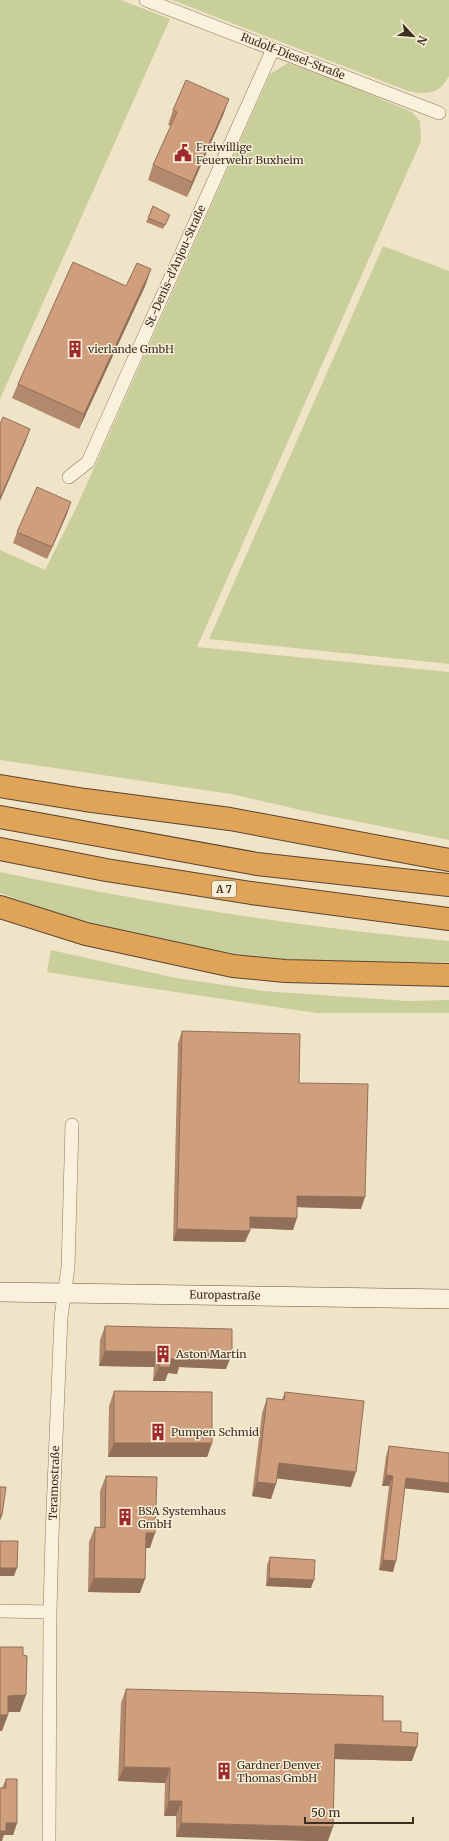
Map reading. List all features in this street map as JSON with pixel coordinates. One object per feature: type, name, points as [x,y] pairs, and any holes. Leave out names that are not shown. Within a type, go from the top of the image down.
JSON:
[{"type":"highway","points":[[0,786],[85,800],[230,819],[449,860]]},
{"type":"highway","points":[[0,817],[257,864],[449,885]]},
{"type":"highway","name":"A 7","points":[[0,849],[106,870],[251,894],[449,919]]},
{"type":"highway","points":[[0,907],[86,934]]},
{"type":"highway","points":[[0,921],[86,934],[233,966],[285,971],[449,975]]},
{"type":"main road","name":"Europastraße","points":[[0,1292],[449,1299]]},
{"type":"street","name":"Rudolf-Diesel-Straße","points":[[146,0],[439,113]]},
{"type":"street","name":"St.-Denis-d'Anjou-Straße","points":[[69,477],[88,462],[273,49]]},
{"type":"street","name":"Teramostraße","points":[[49,1841],[50,1612],[61,1317],[68,1268],[72,1126]]},
{"type":"street","points":[[0,1611],[50,1612]]},
{"type":"green space","points":[[0,0],[121,0],[170,19],[0,399]]},
{"type":"green space","points":[[172,0],[449,0],[449,76],[437,90],[432,92],[421,93],[408,91]]},
{"type":"green space","points":[[288,63],[340,82],[412,112],[420,121],[421,141],[197,647],[449,672],[449,840],[305,811],[231,794],[0,760],[0,550],[45,570],[77,506],[270,74]]},
{"type":"green space","points":[[383,246],[449,271],[449,664],[209,639]]},
{"type":"green space","points":[[0,872],[111,894],[223,913],[336,929],[449,941],[449,962],[362,962],[274,958],[216,951],[161,941],[80,920],[0,893]]},
{"type":"green space","points":[[51,950],[176,978],[264,991],[407,1001],[449,1000],[449,1013],[317,1013],[135,986],[47,972]]},
{"type":"building","name":"Freiwillige Feuerwehr Buxheim","points":[[186,80],[229,99],[192,182],[153,165],[177,112],[173,110]]},
{"type":"building","points":[[153,206],[170,215],[165,225],[148,218]]},
{"type":"building","name":"vierlande GmbH","points":[[73,262],[126,286],[137,263],[151,269],[84,414],[18,384]]},
{"type":"building","points":[[3,417],[30,429],[0,498],[0,424]]},
{"type":"building","points":[[37,487],[71,502],[52,547],[17,532]]},
{"type":"building","points":[[182,1031],[300,1034],[299,1083],[368,1084],[365,1197],[297,1196],[297,1218],[250,1217],[250,1231],[177,1229]]},
{"type":"building","points":[[105,1326],[232,1329],[232,1354],[182,1353],[182,1359],[171,1359],[170,1367],[159,1367],[159,1352],[105,1351]]},
{"type":"building","name":"Pumpen Schmid","points":[[114,1391],[212,1392],[212,1443],[114,1443]]},
{"type":"building","points":[[285,1392],[364,1401],[356,1472],[279,1463],[276,1484],[257,1482],[267,1398],[284,1400]]},
{"type":"building","points":[[389,1446],[449,1453],[449,1483],[406,1478],[396,1561],[383,1560],[393,1476],[386,1475]]},
{"type":"building","name":"BSA Systemhaus GmbH","points":[[106,1476],[157,1477],[155,1533],[146,1533],[145,1579],[94,1578],[95,1527],[105,1528]]},
{"type":"building","points":[[0,1487],[6,1487],[2,1515],[0,1514]]},
{"type":"building","points":[[0,1541],[18,1541],[17,1568],[0,1568]]},
{"type":"building","points":[[270,1557],[315,1560],[314,1580],[269,1578]]},
{"type":"building","points":[[0,1647],[23,1647],[23,1655],[27,1656],[26,1695],[8,1696],[8,1715],[0,1715]]},
{"type":"building","name":"Gardner Denver Thomas GmbH","points":[[126,1689],[383,1696],[383,1721],[401,1721],[401,1732],[418,1733],[417,1747],[335,1744],[333,1827],[181,1823],[182,1801],[169,1801],[170,1768],[124,1767]]},
{"type":"building","points":[[6,1779],[17,1779],[17,1823],[6,1823],[6,1831],[0,1831],[0,1788],[6,1788]]},
{"type":"place","name":"Freiwillige Feuerwehr Buxheim","points":[[183,153]]},
{"type":"place","name":"vierlande GmbH","points":[[75,349]]},
{"type":"place","name":"Aston Martin","points":[[163,1354]]},
{"type":"place","name":"Pumpen Schmid","points":[[158,1432]]},
{"type":"place","name":"BSA Systemhaus GmbH","points":[[125,1517]]},
{"type":"place","name":"Gardner Denver Thomas GmbH","points":[[224,1771]]}]
